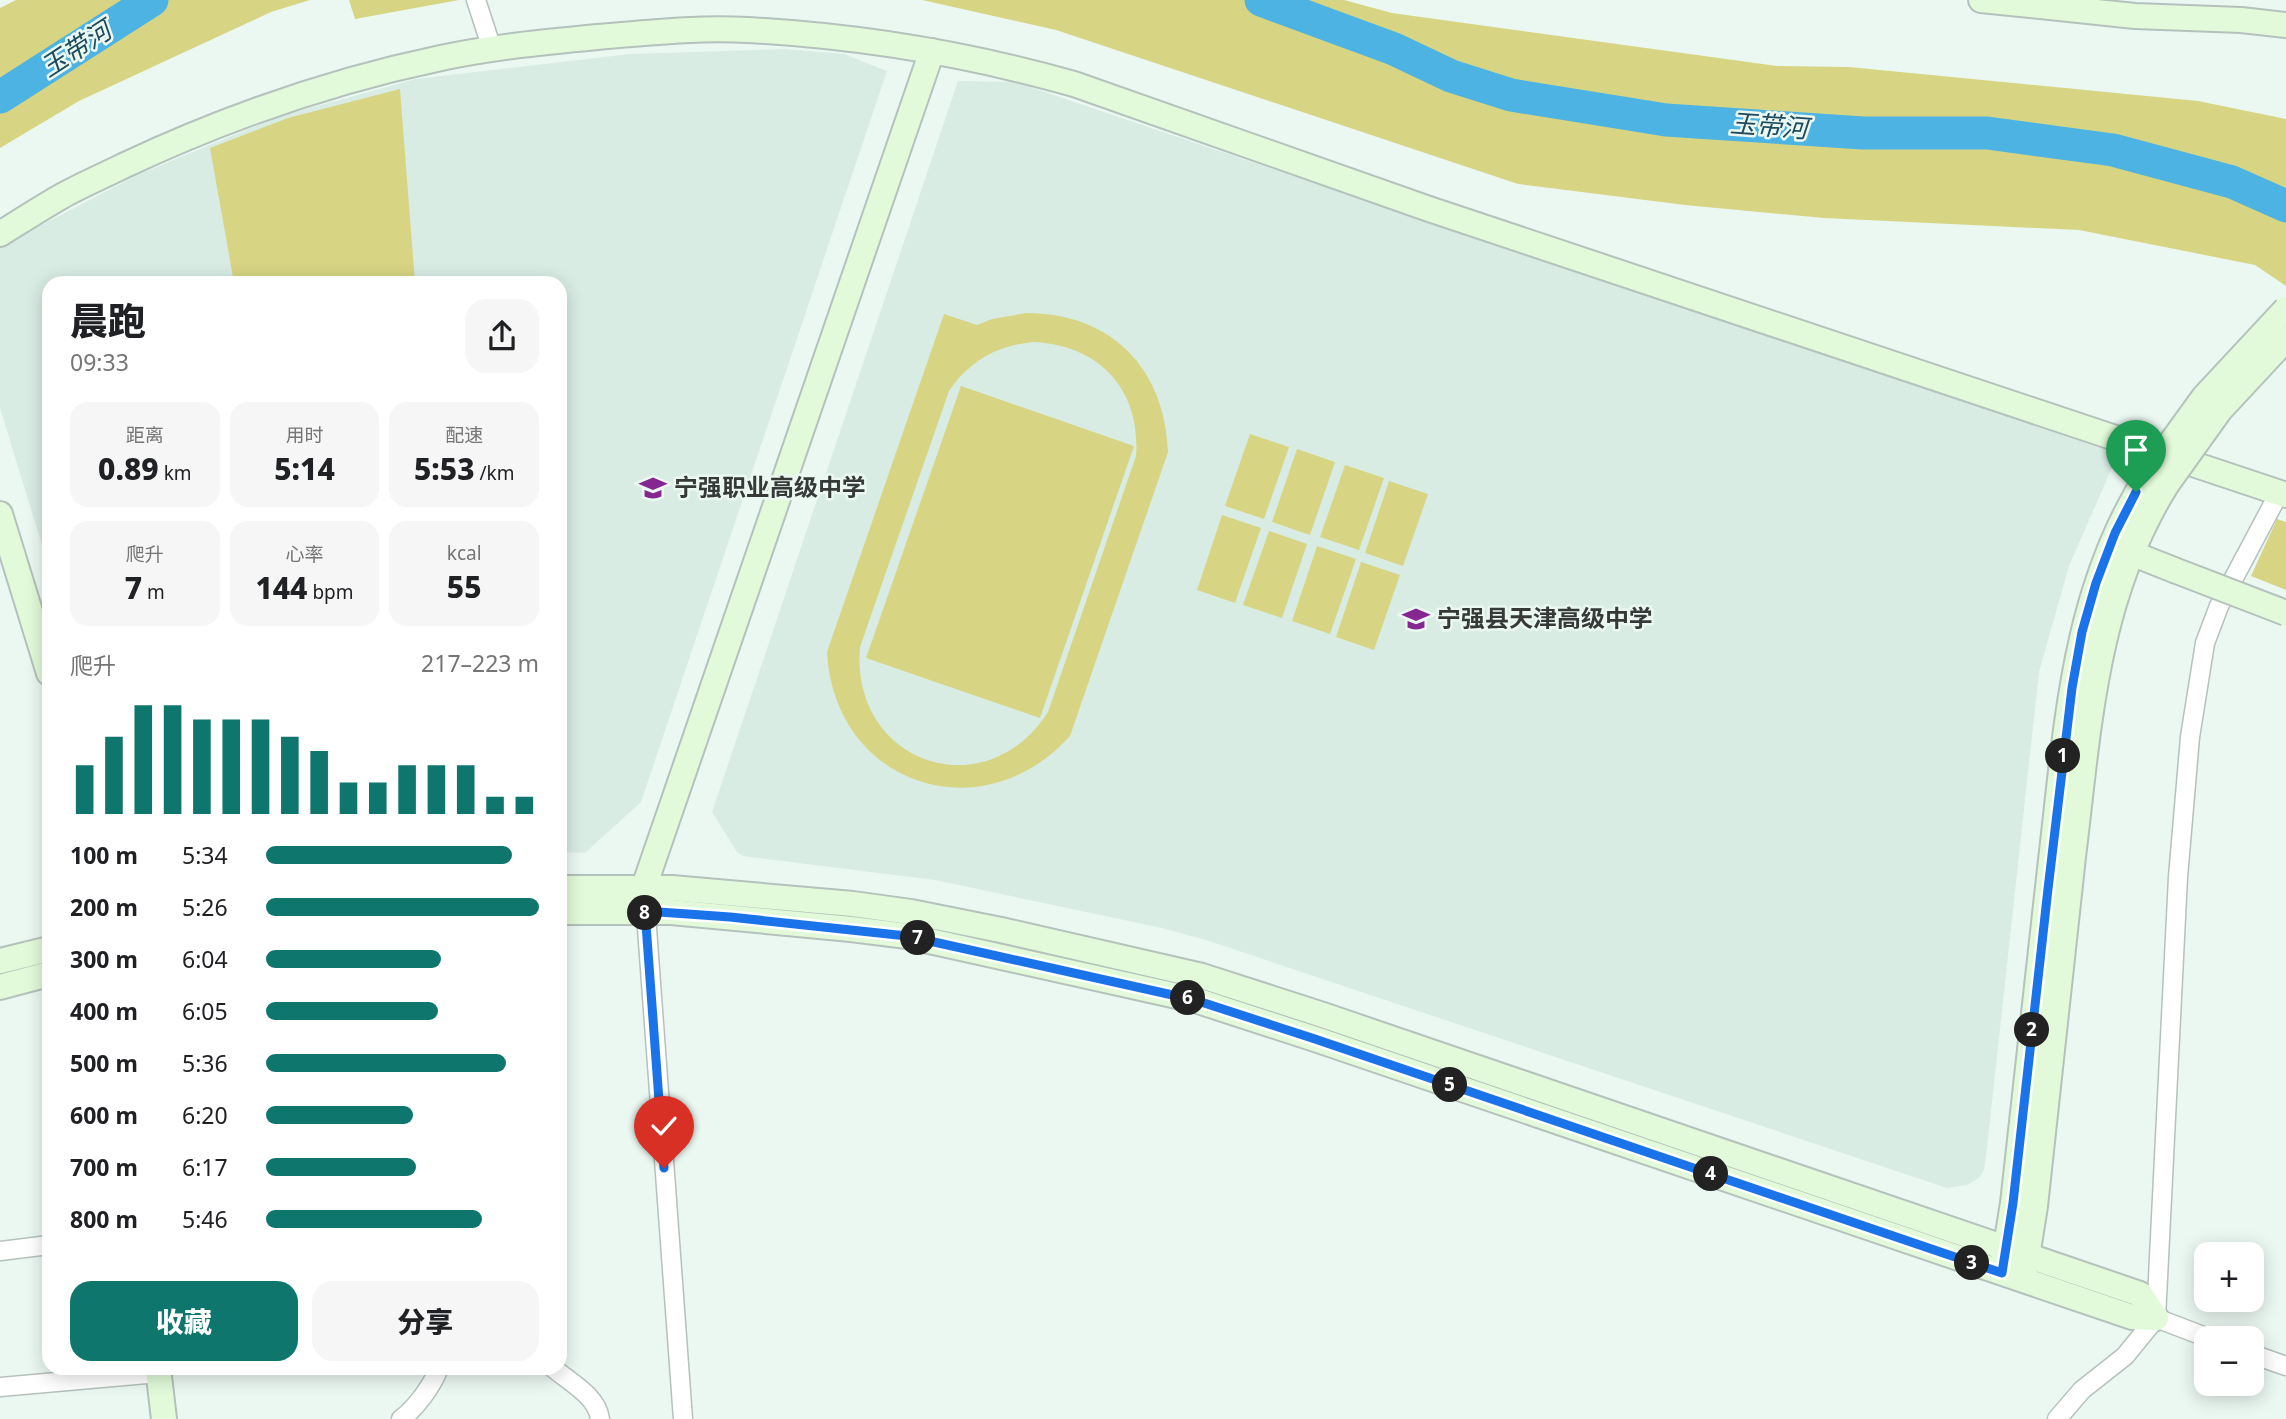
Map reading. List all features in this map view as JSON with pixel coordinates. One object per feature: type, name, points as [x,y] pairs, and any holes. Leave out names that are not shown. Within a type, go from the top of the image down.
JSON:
[{"type":"street","points":[[476,0],[492,49]]},
{"type":"street","points":[[1981,0],[2135,16],[2241,20],[2286,25]]},
{"type":"street","points":[[2241,20],[2286,14]]},
{"type":"street","points":[[0,234],[64,195],[170,144],[237,116],[346,81],[443,57],[623,35],[746,30],[851,38],[1021,69],[1074,84],[1429,209],[2283,494],[2219,606],[2205,643],[2190,737],[2178,877],[2156,1318],[2125,1356],[2082,1390],[2057,1419]]},
{"type":"street","points":[[683,1419],[644,887],[932,51]]},
{"type":"street","points":[[2012,1276],[2017,1252],[2035,1206],[2094,692],[2104,637],[2117,590],[2156,503],[2158,479],[2204,397],[2286,309]]},
{"type":"street","points":[[2017,1252],[2013,1203],[2062,769],[2082,632],[2096,583],[2115,533],[2158,479],[2286,339]]},
{"type":"street","points":[[0,514],[42,650]]},
{"type":"street","points":[[2131,554],[2286,613]]},
{"type":"street","points":[[567,888],[644,887],[732,892],[911,912],[1202,976],[2140,1294],[2156,1318]]},
{"type":"street","points":[[567,912],[645,911],[743,918],[907,936],[1195,1000],[2133,1317],[2156,1318],[2194,1333]]},
{"type":"street","points":[[0,961],[42,951]]},
{"type":"street","points":[[0,987],[42,976]]},
{"type":"street","points":[[0,1251],[42,1246]]},
{"type":"street","points":[[2264,1358],[2286,1366]]},
{"type":"street","points":[[0,1387],[118,1375]]},
{"type":"street","points":[[158,1375],[164,1419]]},
{"type":"street","points":[[401,1419],[408,1414],[436,1375]]},
{"type":"street","points":[[562,1375],[582,1391],[597,1408],[600,1419]]},
{"type":"shaded area","points":[[16,0],[310,0],[271,12],[79,101],[0,148],[0,8]]},
{"type":"shaded area","points":[[349,0],[459,0],[355,19]]},
{"type":"shaded area","points":[[922,0],[1344,0],[1392,13],[1777,66],[1849,67],[2198,101],[2286,119],[2286,286],[2255,265],[2079,230],[1824,218],[1685,205],[1518,184],[1056,30]]},
{"type":"shaded area","name":"宁强职业高级中学","points":[[785,49],[844,54],[887,71],[641,802],[585,853],[567,852],[567,276],[42,276],[42,545],[0,408],[0,247],[135,176],[277,117],[416,79],[630,54]]},
{"type":"shaded area","name":"宁强县天津高级中学","points":[[958,81],[1015,82],[2118,454],[2069,566],[2039,672],[1987,1148],[1984,1170],[1979,1178],[1967,1185],[1947,1188],[1206,940],[1162,928],[935,880],[743,856],[737,852],[712,812]]},
{"type":"shaded area","points":[[400,89],[414,276],[233,276],[210,148],[288,118]]},
{"type":"shaded area","points":[[1026,313],[1056,316],[1084,323],[1107,335],[1128,351],[1144,371],[1165,422],[1168,452],[1070,736],[1035,766],[996,783],[956,788],[918,781],[884,763],[856,735],[836,698],[827,652],[944,314],[977,325],[992,319]],"holes":[[[1033,342],[1057,345],[1096,362],[1111,375],[1123,391],[1136,432],[1136,456],[1048,712],[1021,742],[991,760],[958,765],[927,760],[898,744],[876,720],[863,687],[860,647],[949,391],[975,363],[996,351]]]},
{"type":"shaded area","points":[[961,386],[1134,446],[1040,718],[866,658]]},
{"type":"shaded area","points":[[1250,434],[1289,447],[1264,519],[1225,506]]},
{"type":"shaded area","points":[[1297,449],[1335,462],[1310,535],[1272,522]]},
{"type":"shaded area","points":[[1345,465],[1384,478],[1359,550],[1320,537]]},
{"type":"shaded area","points":[[1389,481],[1428,494],[1403,566],[1365,553]]},
{"type":"shaded area","points":[[1222,515],[1261,528],[1235,603],[1197,590]]},
{"type":"shaded area","points":[[2277,519],[2286,522],[2286,590],[2251,576]]},
{"type":"shaded area","points":[[1269,531],[1307,544],[1282,618],[1243,605]]},
{"type":"shaded area","points":[[1317,546],[1356,559],[1330,634],[1292,621]]},
{"type":"shaded area","points":[[1361,562],[1400,575],[1374,650],[1336,637]]},
{"type":"waterway","name":"玉带河","points":[[0,97],[152,0]]},
{"type":"waterway","name":"玉带河","points":[[1261,0],[1394,49],[1451,76],[1511,95],[1666,120],[1863,133],[1987,133],[2113,150],[2232,182],[2286,206]]},
{"type":"place","name":"宁强职业高级中学","points":[[653,488]]},
{"type":"place","name":"宁强县天津高级中学","points":[[1416,619]]},
{"type":"route","points":[[664,1168],[645,911],[730,917],[907,936],[1195,1000],[2002,1273],[2013,1203],[2072,688],[2082,632],[2096,583],[2115,533],[2136,492]]}]
